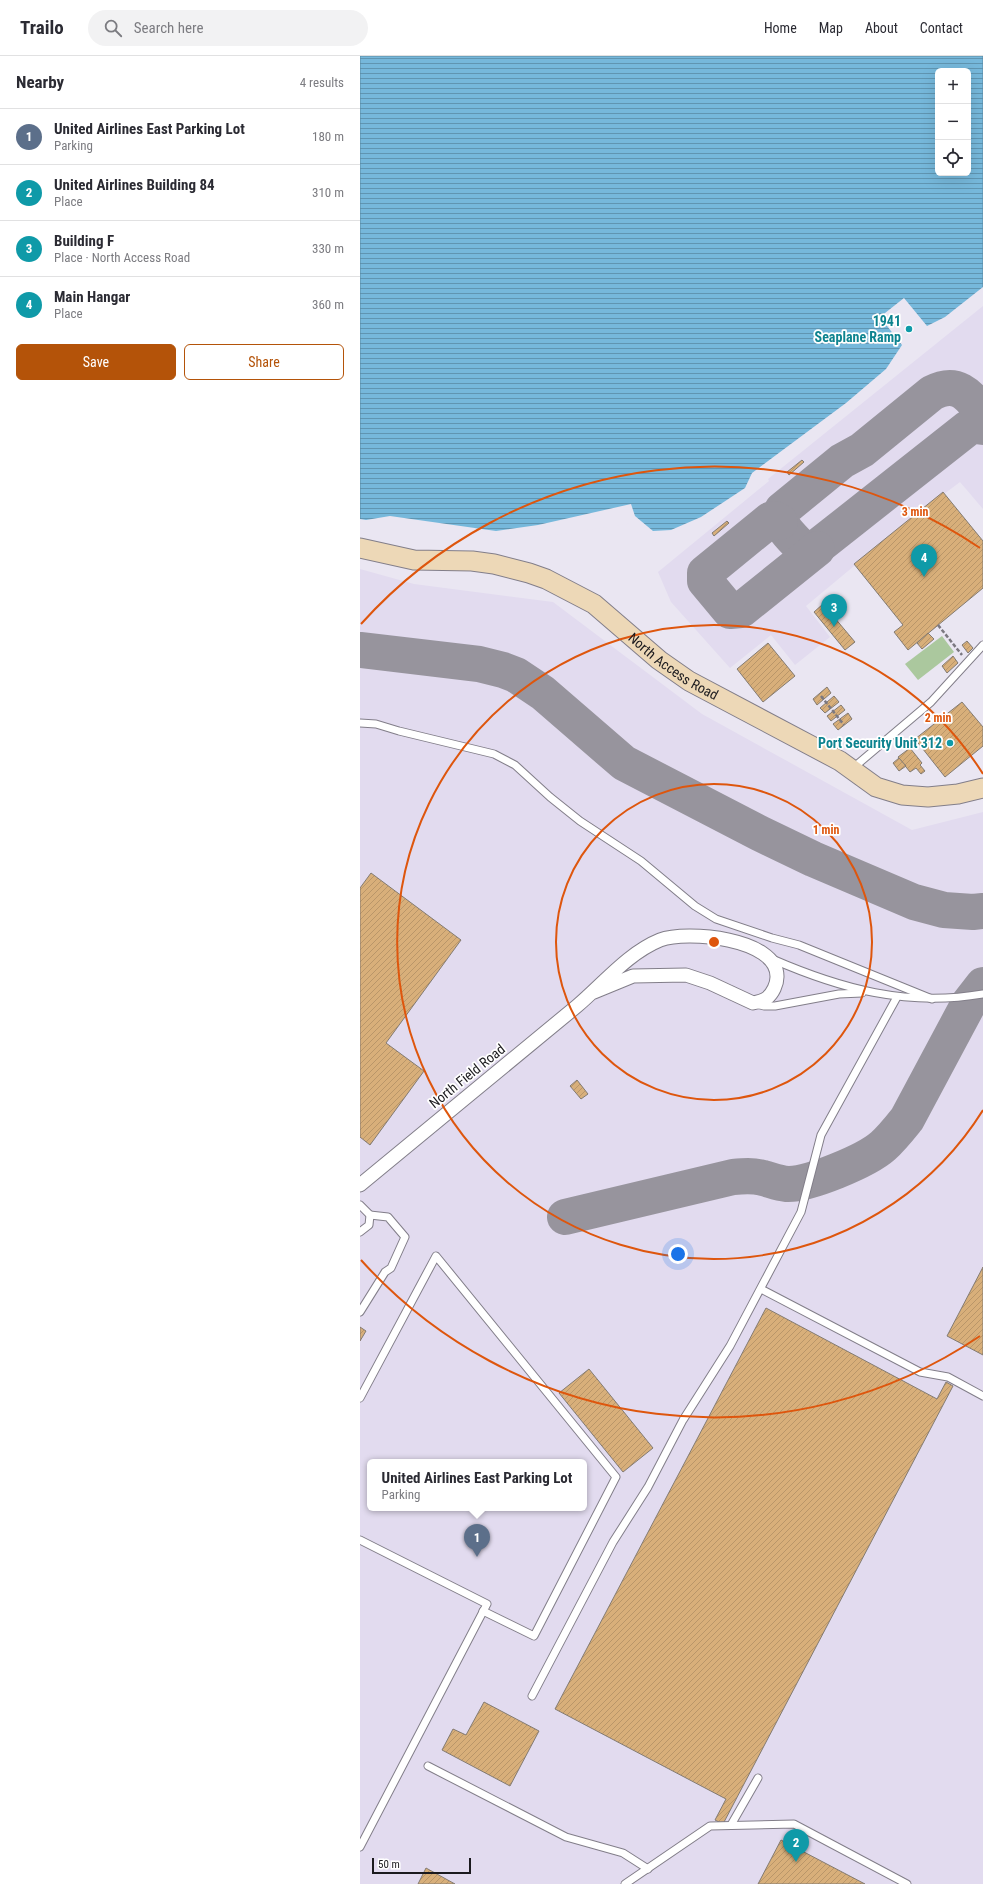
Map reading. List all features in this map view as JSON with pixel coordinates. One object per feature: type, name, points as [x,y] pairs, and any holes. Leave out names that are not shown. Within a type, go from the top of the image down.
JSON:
[{"type":"street","name":"North Access Road","points":[[360,548],[414,560],[472,561],[530,572],[562,586],[594,604],[659,660],[689,681],[822,751],[876,787],[914,797],[942,796],[983,788]]},
{"type":"street","name":"North Field Road","points":[[360,1185],[594,992],[633,956],[660,940],[686,935],[711,936],[755,948],[772,959]]},
{"type":"street","points":[[753,1003],[768,997],[775,988],[777,973],[772,959]]},
{"type":"street","name":"North Field Road","points":[[594,992],[633,976],[686,975],[710,983],[753,1003]]},
{"type":"lane","points":[[851,769],[931,702],[983,645]]},
{"type":"lane","points":[[360,723],[376,724],[494,754],[507,760],[527,774],[550,797],[580,821],[641,861],[695,906],[716,919],[772,938],[799,945],[932,999]]},
{"type":"lane","points":[[772,959],[806,973],[868,993]]},
{"type":"lane","points":[[753,1003],[764,1006],[775,1006],[839,994],[868,993],[897,997],[932,999],[983,994]]},
{"type":"lane","points":[[532,1696],[612,1542],[648,1487],[683,1420],[730,1346],[801,1212],[821,1135],[897,997]]},
{"type":"lane","points":[[360,1205],[370,1216],[388,1217],[405,1237],[391,1268],[385,1272],[360,1312]]},
{"type":"lane","points":[[360,1232],[369,1224],[370,1216]]},
{"type":"lane","points":[[360,1398],[436,1256],[616,1477],[534,1636],[483,1611]]},
{"type":"lane","points":[[760,1289],[920,1372],[948,1377],[983,1396]]},
{"type":"lane","points":[[360,1540],[487,1604],[360,1847]]},
{"type":"lane","points":[[428,1766],[566,1837],[623,1853],[648,1869]]},
{"type":"lane","points":[[731,1825],[758,1778]]},
{"type":"lane","points":[[626,1884],[710,1826],[794,1824],[907,1884]]},
{"type":"path","points":[[938,625],[968,662]]},
{"type":"path","points":[[821,696],[844,725]]},
{"type":"shaded area","points":[[983,306],[983,509],[960,482],[944,494],[943,492],[806,606],[830,637],[795,665],[771,635],[730,668],[671,602],[658,572],[769,481],[768,479]]},
{"type":"shaded area","points":[[360,569],[414,584],[553,602],[702,714],[912,830],[983,812],[983,1884],[360,1884]]},
{"type":"green space","points":[[942,636],[954,652],[918,680],[905,664]]},
{"type":"water","points":[[360,56],[983,56],[983,301],[909,353],[686,539],[650,540],[636,521],[507,540],[360,531]]},
{"type":"pier","points":[[983,287],[983,303],[937,340],[934,338],[912,354],[913,359],[778,467],[763,477],[756,490],[687,541],[677,543],[649,542],[637,532],[634,523],[507,542],[434,547],[392,542],[360,533],[360,519],[366,520],[390,516],[496,531],[538,525],[631,504],[635,516],[653,531],[671,530],[701,517],[745,488],[752,473],[846,403],[886,369],[902,345],[880,317],[904,298],[927,326],[945,317]]},
{"type":"building","points":[[802,460],[804,462],[789,475],[787,472]]},
{"type":"building","points":[[943,492],[983,541],[983,588],[908,650],[894,632],[903,625],[854,564]]},
{"type":"building","points":[[727,521],[729,523],[714,536],[712,533]]},
{"type":"building","points":[[823,604],[855,642],[845,650],[814,612]]},
{"type":"building","points":[[928,633],[934,639],[922,649],[917,643]]},
{"type":"building","points":[[967,641],[973,648],[968,653],[962,645]]},
{"type":"building","points":[[768,643],[795,676],[763,702],[737,669]]},
{"type":"building","points":[[953,656],[958,663],[947,673],[942,666]]},
{"type":"building","points":[[827,687],[831,693],[817,705],[813,699]]},
{"type":"building","points":[[834,696],[839,702],[825,713],[820,708]]},
{"type":"building","name":"Port Security Unit 312","points":[[962,702],[983,727],[983,746],[945,777],[915,739]]},
{"type":"building","points":[[841,705],[845,710],[831,721],[827,716]]},
{"type":"building","points":[[848,713],[852,719],[838,730],[833,724]]},
{"type":"building","points":[[910,748],[922,763],[920,765],[925,771],[921,774],[916,768],[910,772],[898,757]]},
{"type":"building","points":[[899,758],[906,766],[899,771],[893,763]]},
{"type":"building","points":[[371,873],[461,940],[386,1043],[424,1071],[370,1145],[360,1137],[360,888]]},
{"type":"building","points":[[577,1080],[588,1094],[581,1099],[570,1086]]},
{"type":"building","points":[[983,1267],[983,1355],[947,1336]]},
{"type":"building","points":[[766,1308],[937,1399],[946,1382],[953,1386],[723,1824],[715,1820],[726,1799],[555,1709]]},
{"type":"building","points":[[360,1327],[366,1331],[360,1341]]},
{"type":"building","points":[[589,1369],[653,1448],[623,1472],[559,1393]]},
{"type":"building","points":[[484,1702],[539,1731],[510,1786],[442,1750],[453,1729],[466,1735]]},
{"type":"building","points":[[781,1840],[865,1884],[758,1884]]},
{"type":"building","points":[[426,1868],[455,1884],[418,1884]]},
{"type":"taxiway","points":[[983,413],[972,400],[961,391],[948,388],[932,393],[862,450],[842,461],[782,510],[780,515],[782,525],[802,548],[806,551],[812,551],[968,428],[975,426],[983,427]]},
{"type":"taxiway","points":[[780,522],[775,519],[770,520],[705,573],[705,581],[730,611],[741,610],[817,549]]},
{"type":"taxiway","points":[[360,650],[479,664],[516,675],[543,693],[624,763],[759,833],[813,859],[914,902],[944,910],[973,912],[983,911]]},
{"type":"taxiway","points":[[565,1217],[733,1177],[756,1176],[784,1184],[808,1181],[851,1165],[875,1152],[892,1137],[907,1119],[969,1003],[983,985]]},
{"type":"place","name":"1941 Seaplane Ramp","points":[[909,329]]},
{"type":"place","name":"Main Hangar","points":[[924,577]]},
{"type":"place","name":"Building F","points":[[834,627]]},
{"type":"place","name":"Port Security Unit 312","points":[[950,743]]},
{"type":"place","name":"United Airlines East Parking Lot","points":[[477,1557]]},
{"type":"place","name":"United Airlines Building 84","points":[[796,1862]]}]
